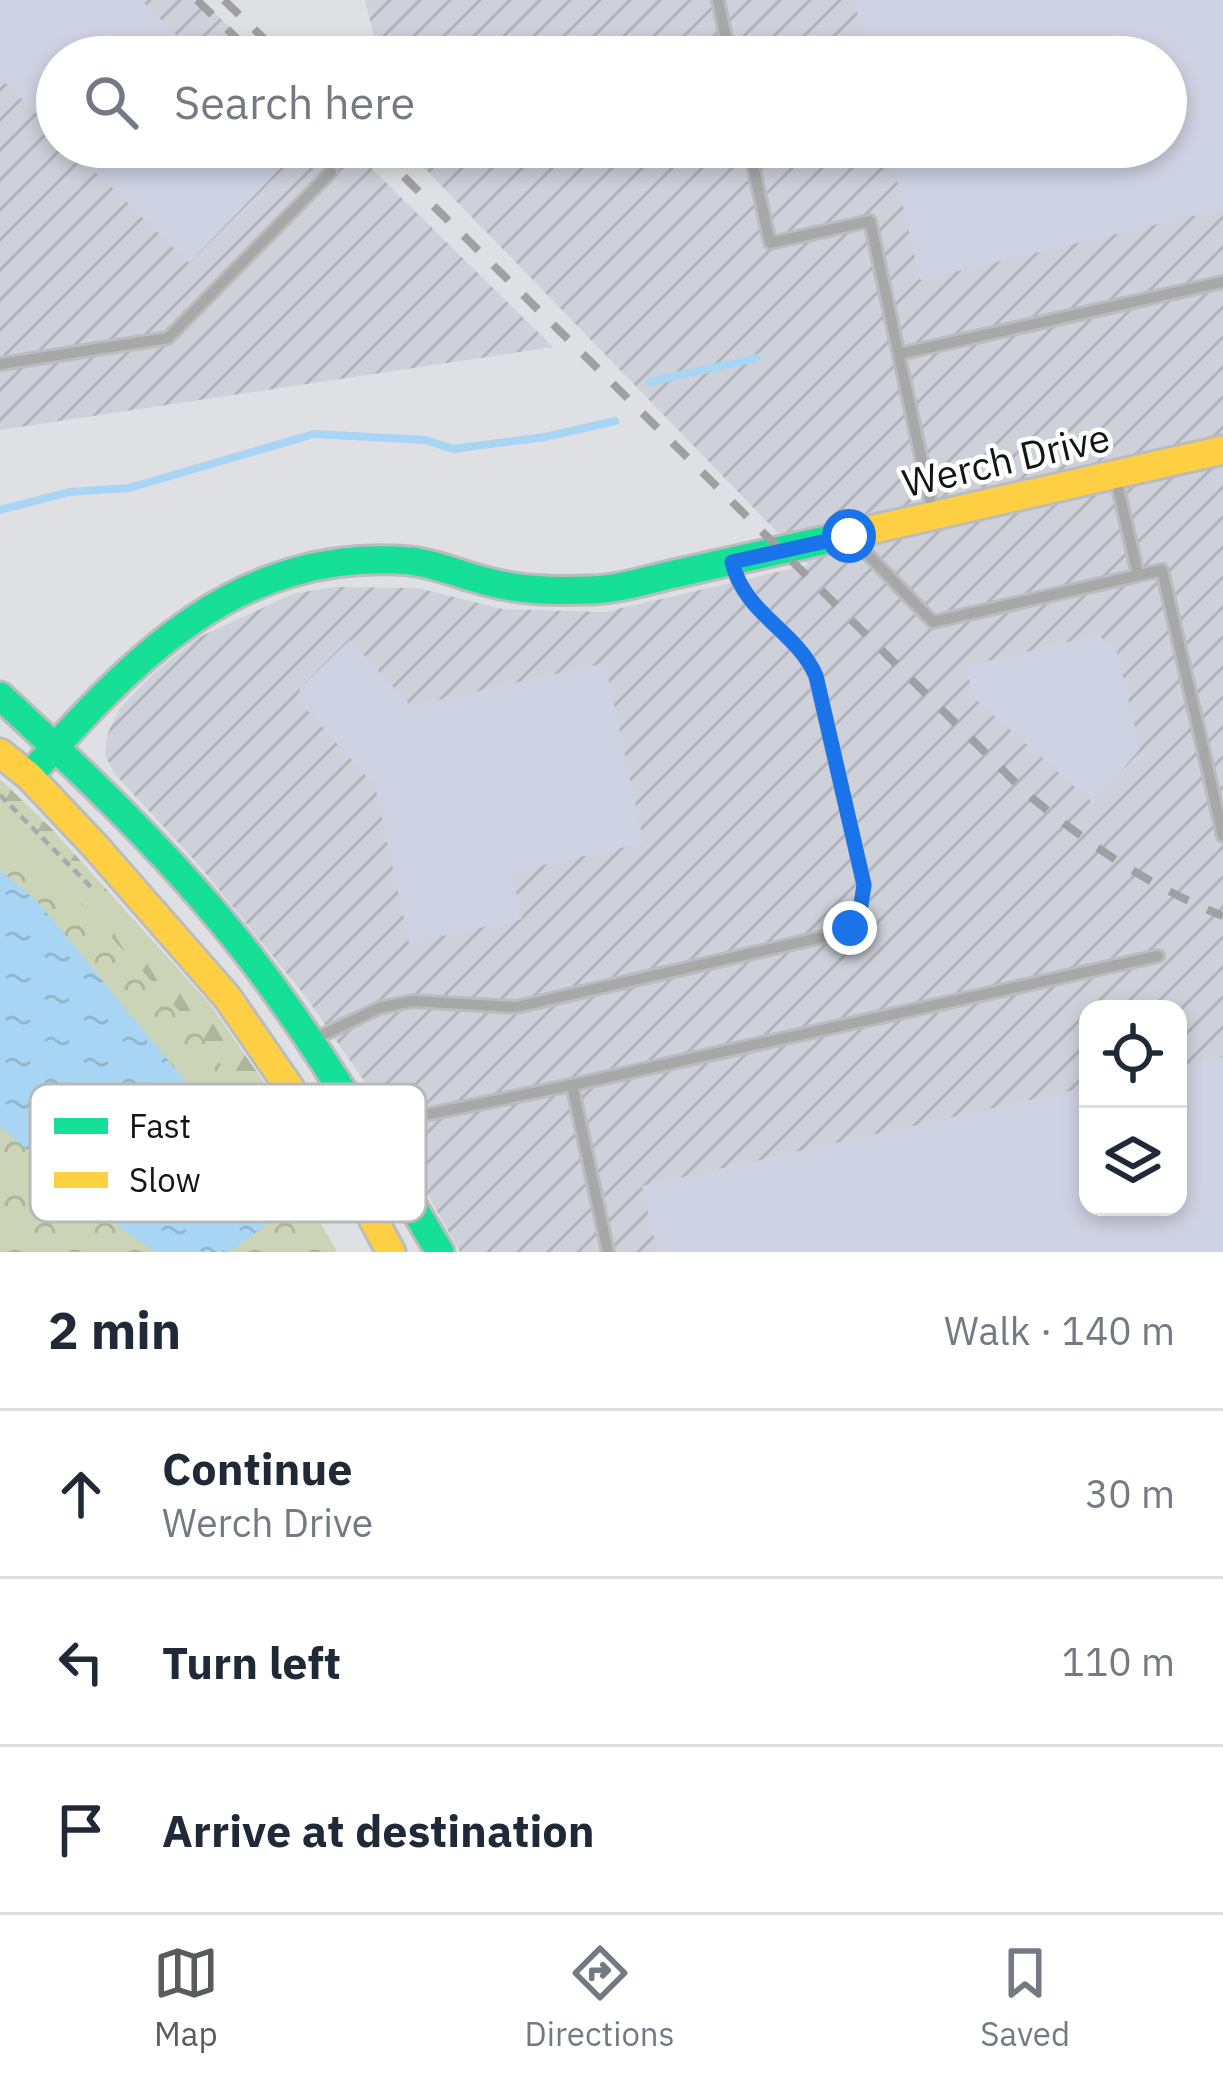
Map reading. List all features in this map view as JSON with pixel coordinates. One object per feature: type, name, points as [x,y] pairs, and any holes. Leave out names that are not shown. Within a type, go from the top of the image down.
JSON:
[{"type":"street","name":"Werch Drive","points":[[28,776],[165,634],[202,608],[289,571],[369,561],[429,564],[498,585],[602,590],[1223,450]]},
{"type":"street","points":[[0,697],[56,746],[214,911],[336,1084]]},
{"type":"street","points":[[0,753],[95,846],[227,997],[287,1084]]},
{"type":"street","points":[[374,1222],[391,1252]]},
{"type":"street","points":[[422,1222],[440,1252]]},
{"type":"lane","points":[[718,0],[726,36]]},
{"type":"lane","points":[[754,168],[770,243],[870,221],[934,517]]},
{"type":"lane","points":[[0,364],[168,338],[331,172]]},
{"type":"lane","points":[[899,354],[1223,282]]},
{"type":"lane","points":[[1115,475],[1138,575]]},
{"type":"lane","points":[[849,536],[933,622],[1162,570],[1223,836]]},
{"type":"lane","points":[[309,1041],[379,1008],[413,1001],[516,1007],[836,934],[859,918],[864,885],[816,676],[800,651],[746,598],[732,562]]},
{"type":"lane","points":[[426,1114],[1158,956]]},
{"type":"lane","points":[[572,1085],[608,1252]]},
{"type":"path","points":[[0,795],[97,893]]},
{"type":"shaded area","points":[[0,0],[202,0],[238,36],[36,36],[36,168],[371,168],[553,347],[0,430]]},
{"type":"shaded area","points":[[365,0],[1223,0],[1223,1252],[460,1252],[426,1191],[426,1084],[366,1084],[306,997],[198,864],[114,773],[105,755],[107,735],[120,708],[197,638],[293,594],[334,587],[418,588],[502,609],[605,612],[809,565],[424,168],[1187,168],[1187,36],[374,36]]},
{"type":"green space","points":[[0,779],[51,828],[209,1003],[265,1084],[189,1084],[0,870]]},
{"type":"green space","points":[[0,823],[198,1031],[234,1084],[30,1084],[30,1222],[320,1222],[337,1252],[0,1252]]},
{"type":"green space","points":[[311,1222],[320,1222],[337,1252]]},
{"type":"water","points":[[0,870],[37,901],[188,1084],[30,1084],[30,1152],[0,1126]]},
{"type":"water","points":[[113,1222],[270,1222],[229,1252],[155,1252]]},
{"type":"building","points":[[0,0],[141,0],[178,36],[36,36],[36,113],[0,78]]},
{"type":"building","points":[[854,0],[1223,0],[1223,209],[920,280],[894,168],[1187,168],[1187,36],[863,36]]},
{"type":"building","points":[[92,168],[281,168],[189,263]]},
{"type":"building","points":[[1097,635],[1116,647],[1140,749],[1093,803],[973,697],[966,666]]},
{"type":"building","points":[[350,640],[411,706],[605,663],[644,843],[512,872],[522,919],[409,943],[375,786],[298,700],[300,688]]},
{"type":"building","points":[[1223,1057],[1223,1252],[657,1252],[642,1186],[1079,1089],[1079,1216],[1187,1216],[1187,1065]]},
{"type":"waterway","points":[[650,382],[756,358]]},
{"type":"waterway","points":[[0,510],[69,492],[129,488],[314,434],[426,440],[453,449],[545,437],[615,421]]},
{"type":"railway","points":[[197,0],[234,36]]},
{"type":"railway","points":[[224,0],[261,36]]},
{"type":"railway","points":[[395,168],[1025,792],[1119,862],[1223,916]]},
{"type":"traffic: fast","points":[[29,776],[150,653],[194,619],[241,592],[293,572],[349,561],[410,561],[514,587],[600,590],[839,537]]},
{"type":"traffic: fast","points":[[0,696],[190,884],[274,989],[338,1084]]},
{"type":"traffic: fast","points":[[422,1222],[440,1252]]},
{"type":"traffic: slow","points":[[839,537],[1223,450]]},
{"type":"traffic: slow","points":[[0,753],[29,776],[95,846],[227,997],[287,1084]]},
{"type":"traffic: slow","points":[[375,1222],[391,1252]]},
{"type":"route","points":[[849,536],[732,562],[746,598],[810,662],[816,676],[864,885],[859,918],[850,928]]}]
